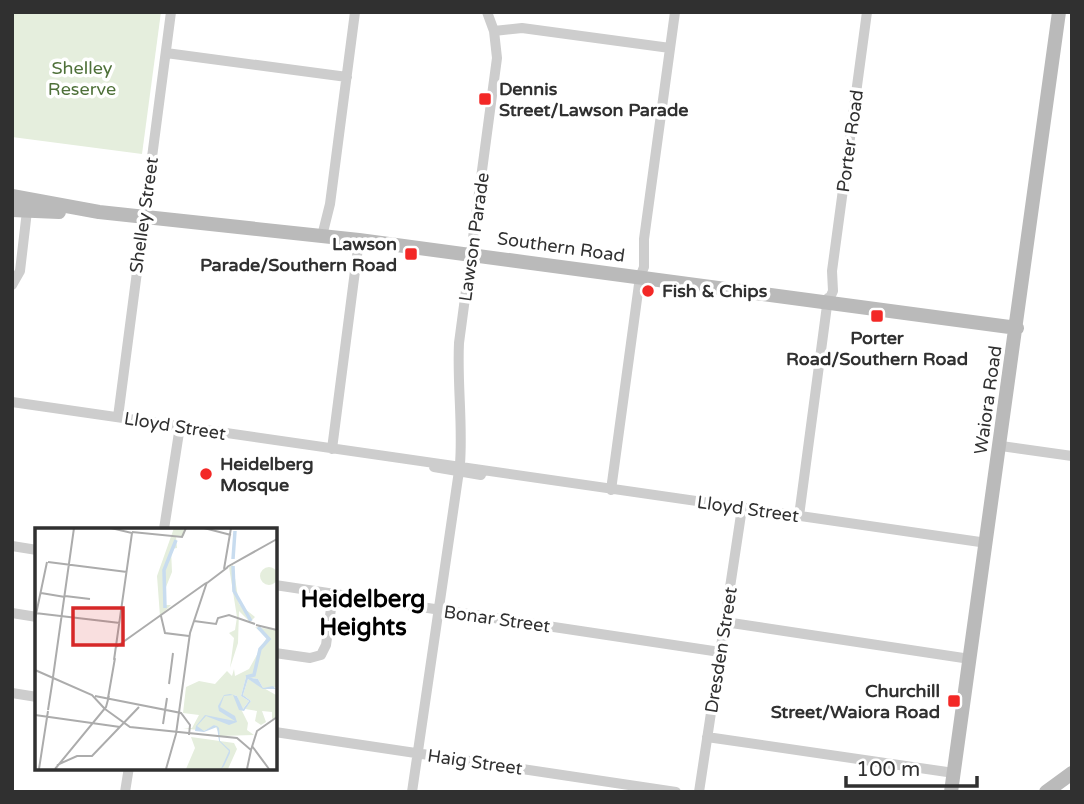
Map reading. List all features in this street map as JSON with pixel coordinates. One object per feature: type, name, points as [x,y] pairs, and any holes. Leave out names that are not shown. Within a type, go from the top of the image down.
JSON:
[{"type":"main road","name":"Waiora Road","points":[[951,792],[1059,12]]},
{"type":"main road","name":"Southern Road","points":[[12,196],[99,212],[471,254],[1017,327]]},
{"type":"main road","name":"Southern Road","points":[[20,211],[99,212]]},
{"type":"main road","points":[[1049,791],[1072,773]]},
{"type":"street","name":"Shelley Street","points":[[118,417],[171,12]]},
{"type":"street","points":[[326,236],[355,12]]},
{"type":"street","name":"Lawson Parade","points":[[412,792],[459,468],[462,427],[458,379],[459,343],[496,71],[494,31],[487,12]]},
{"type":"street","points":[[611,490],[639,277],[644,267],[645,239],[675,12]]},
{"type":"street","name":"Porter Road","points":[[799,516],[828,302],[832,291],[832,271],[867,12]]},
{"type":"street","points":[[494,31],[522,28],[670,48]]},
{"type":"street","points":[[166,53],[347,77]]},
{"type":"street","points":[[12,285],[19,271],[20,211]]},
{"type":"street","points":[[332,449],[359,240]]},
{"type":"street","name":"Lloyd Street","points":[[12,402],[987,543]]},
{"type":"street","points":[[164,528],[180,426]]},
{"type":"street","points":[[1001,446],[1072,456]]},
{"type":"street","name":"Dresden Street","points":[[699,792],[742,508]]},
{"type":"street","points":[[12,546],[35,550]]},
{"type":"street","name":"Bonar Street","points":[[276,585],[720,652]]},
{"type":"street","points":[[276,653],[310,658],[321,655],[325,649],[333,594]]},
{"type":"street","points":[[12,613],[35,617]]},
{"type":"street","points":[[725,622],[970,659]]},
{"type":"street","points":[[12,693],[35,697]]},
{"type":"street","name":"Haig Street","points":[[276,732],[676,792]]},
{"type":"street","points":[[708,737],[954,773]]},
{"type":"street","points":[[125,792],[129,769]]},
{"type":"green space","name":"Shelley Reserve","points":[[12,12],[161,12],[142,154],[12,137]]},
{"type":"place","name":"Dennis Street/Lawson Parade","points":[[485,99]]},
{"type":"place","name":"Lawson Parade/Southern Road","points":[[411,254]]},
{"type":"place","name":"Fish & Chips","points":[[648,291]]},
{"type":"place","name":"Porter Road/Southern Road","points":[[877,316]]},
{"type":"place","name":"Heidelberg Mosque","points":[[206,474]]},
{"type":"place","name":"Churchill Street/Waiora Road","points":[[954,701]]},
{"type":"district","name":"Heidelberg Heights","points":[[363,613]]}]
